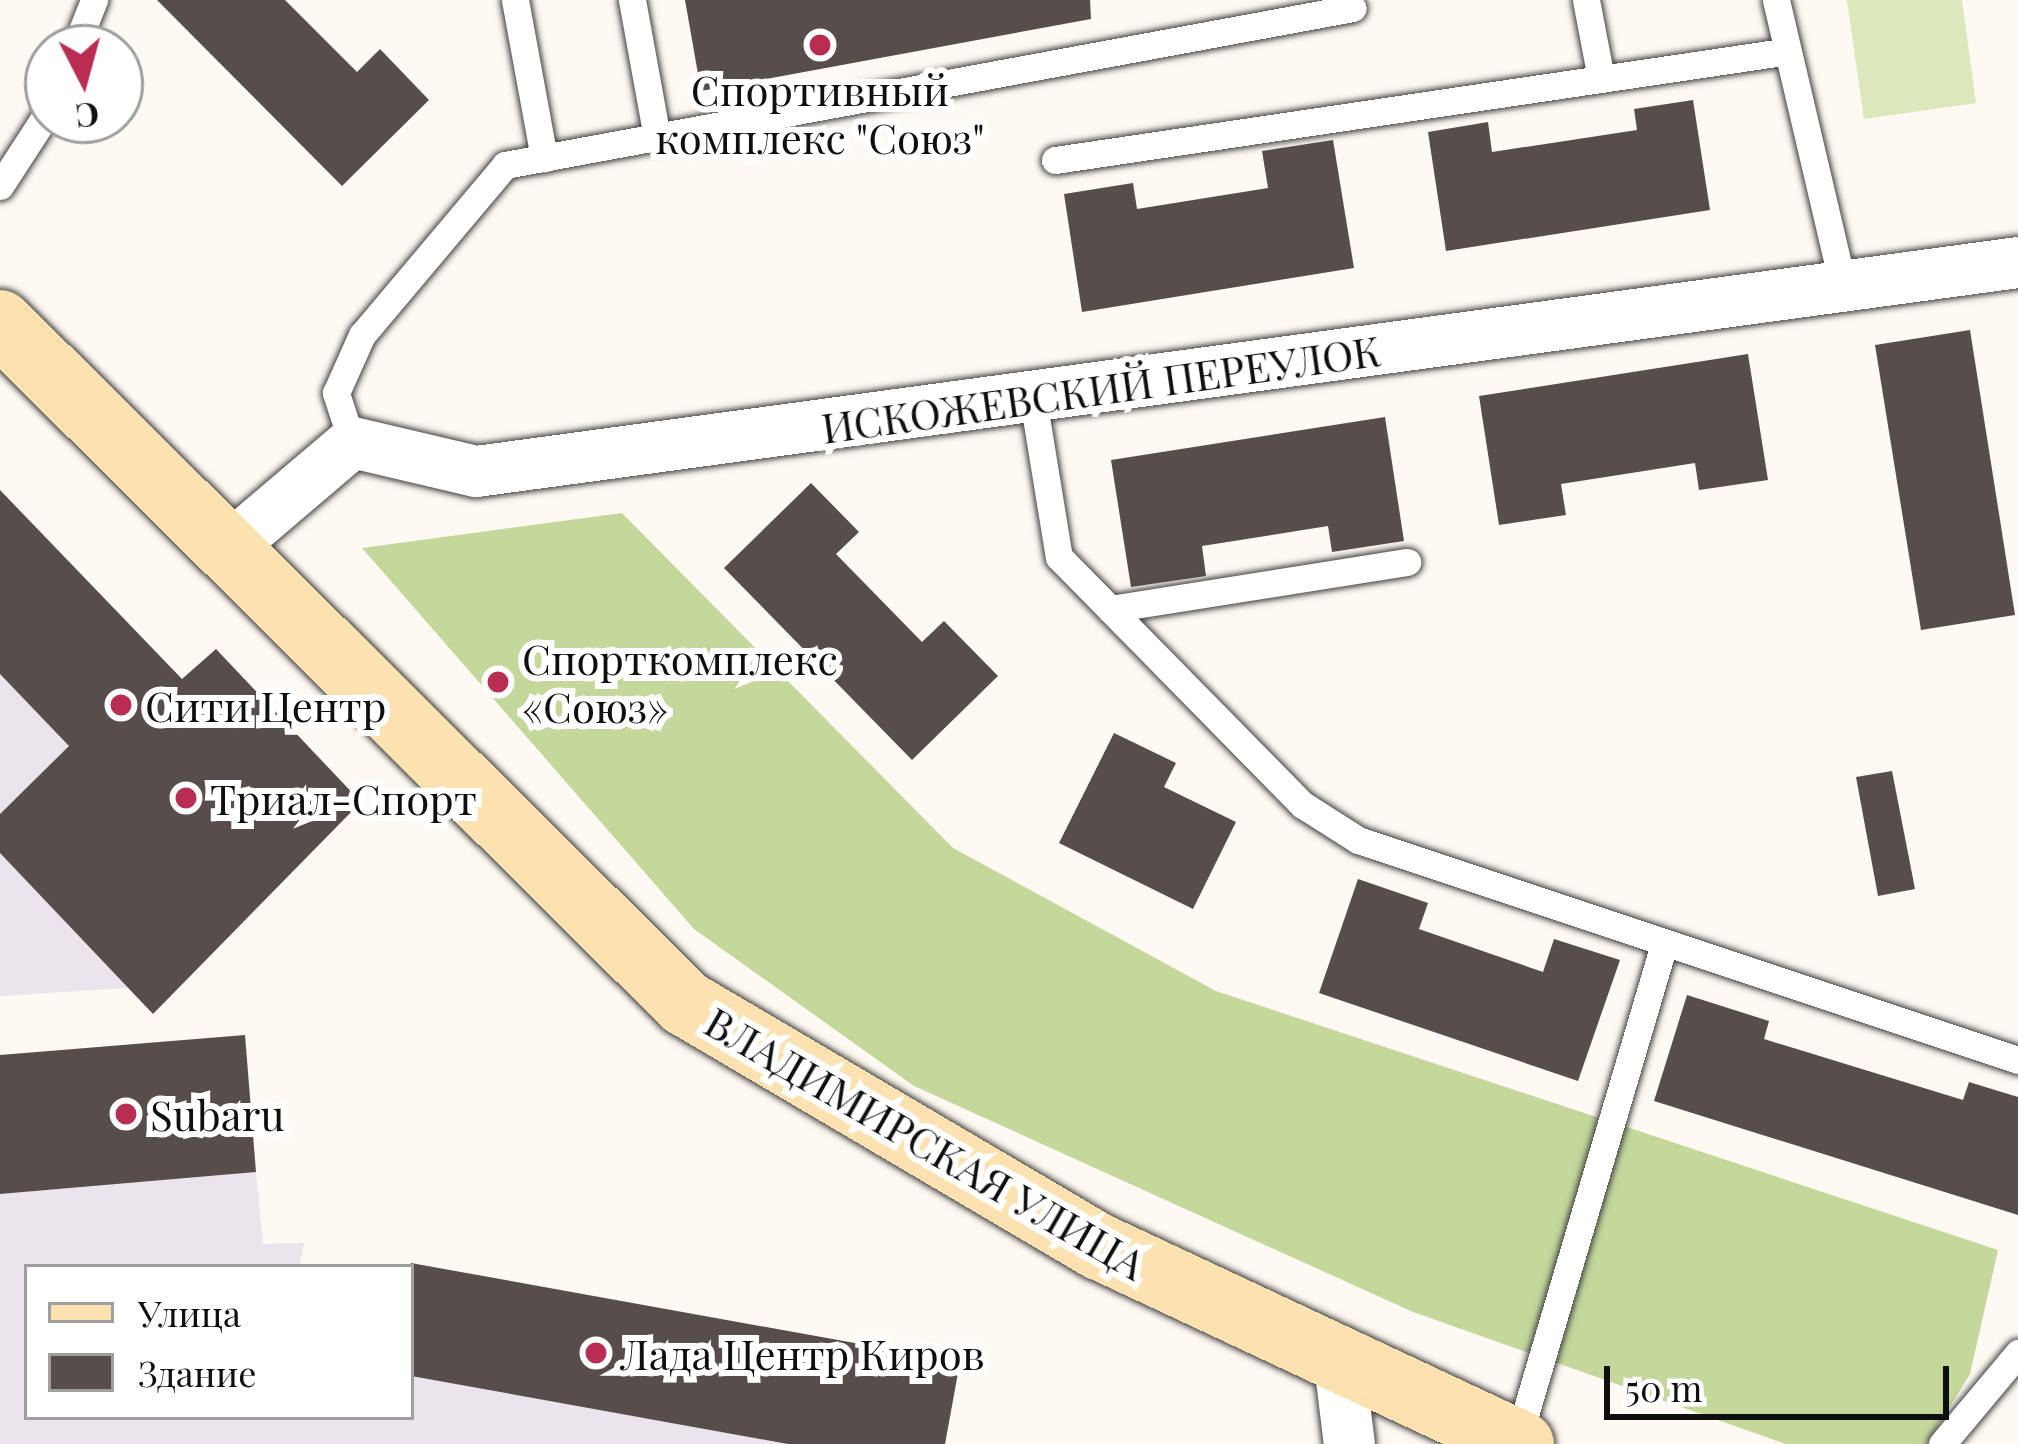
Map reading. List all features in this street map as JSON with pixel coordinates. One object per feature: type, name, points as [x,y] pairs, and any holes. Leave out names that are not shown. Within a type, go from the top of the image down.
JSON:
[{"type":"main road","name":"ВЛАДИМИРСКАЯ УЛИЦА","points":[[0,323],[686,1003],[1062,1227],[1339,1363],[1519,1443]]},
{"type":"street","name":"ИСКОЖЕВСКИЙ ПЕРЕУЛОК","points":[[352,442],[476,471],[2018,262]]},
{"type":"street","points":[[224,550],[352,442]]},
{"type":"street","points":[[1339,1363],[1349,1444]]},
{"type":"lane","points":[[515,0],[544,158]]},
{"type":"lane","points":[[632,0],[657,138]]},
{"type":"lane","points":[[1586,0],[1600,79]]},
{"type":"lane","points":[[1776,0],[1784,52],[1843,286]]},
{"type":"lane","points":[[352,442],[336,393],[362,335],[505,165],[1353,8]]},
{"type":"lane","points":[[1055,160],[1784,52]]},
{"type":"lane","points":[[0,186],[27,144]]},
{"type":"lane","points":[[1034,399],[1058,557],[1285,788],[1358,840],[2018,1060]]},
{"type":"lane","points":[[1110,609],[1407,562]]},
{"type":"lane","points":[[1519,1443],[1664,944]]},
{"type":"lane","points":[[1942,1444],[2018,1353]]},
{"type":"shaded area","points":[[0,674],[69,746],[0,814]]},
{"type":"shaded area","points":[[0,853],[128,987],[128,988],[0,996]]},
{"type":"shaded area","points":[[256,1172],[263,1244],[304,1243],[300,1264],[24,1264],[24,1420],[414,1420],[414,1377],[788,1444],[0,1444],[0,1194]]},
{"type":"green space","points":[[1847,0],[1962,0],[1976,103],[1864,119]]},
{"type":"green space","points":[[622,513],[953,848],[1216,991],[1998,1250],[1970,1374],[1927,1444],[1786,1444],[1413,1312],[914,1086],[694,929],[362,548]]},
{"type":"building","points":[[157,0],[285,0],[357,72],[380,49],[429,100],[342,186]]},
{"type":"building","name":"Спортивный комплекс \"Союз\"","points":[[685,0],[1090,0],[1091,19],[701,91]]},
{"type":"building","points":[[1693,100],[1710,210],[1446,251],[1428,132],[1488,122],[1492,152],[1637,130],[1634,109]]},
{"type":"building","points":[[1333,140],[1354,268],[1082,312],[1064,194],[1133,183],[1137,209],[1268,188],[1262,151]]},
{"type":"building","points":[[1970,330],[2015,615],[1921,630],[1875,345]]},
{"type":"building","points":[[1748,354],[1768,480],[1699,490],[1695,463],[1561,484],[1566,515],[1499,525],[1479,396]]},
{"type":"building","points":[[1385,417],[1404,541],[1332,552],[1328,526],[1202,546],[1206,576],[1131,587],[1111,460]]},
{"type":"building","points":[[811,483],[859,532],[836,554],[922,642],[944,621],[998,676],[912,760],[724,568]]},
{"type":"building","points":[[0,490],[182,679],[216,649],[361,802],[153,1014],[0,853],[0,814],[69,746],[0,674]]},
{"type":"building","points":[[1114,733],[1176,763],[1164,787],[1236,822],[1193,909],[1059,843]]},
{"type":"building","points":[[1892,771],[1915,889],[1878,896],[1856,777]]},
{"type":"building","points":[[1358,879],[1428,903],[1419,929],[1543,972],[1554,939],[1620,960],[1578,1081],[1319,993]]},
{"type":"building","points":[[1687,995],[1769,1021],[1764,1039],[1963,1100],[1969,1082],[2018,1097],[2018,1215],[1654,1101]]},
{"type":"building","name":"Subaru","points":[[245,1035],[256,1172],[0,1194],[0,1055]]},
{"type":"building","points":[[411,1264],[960,1362],[945,1444],[788,1444],[414,1377]]},
{"type":"place","name":"Спортивный комплекс \"Союз\"","points":[[820,45]]},
{"type":"place","name":"Спорткомплекс «Союз»","points":[[498,682]]},
{"type":"place","name":"Сити Центр","points":[[121,705]]},
{"type":"place","name":"Триал-Спорт","points":[[186,798]]},
{"type":"place","name":"Subaru","points":[[126,1114]]},
{"type":"place","name":"Лада Центр Киров","points":[[596,1353]]}]
